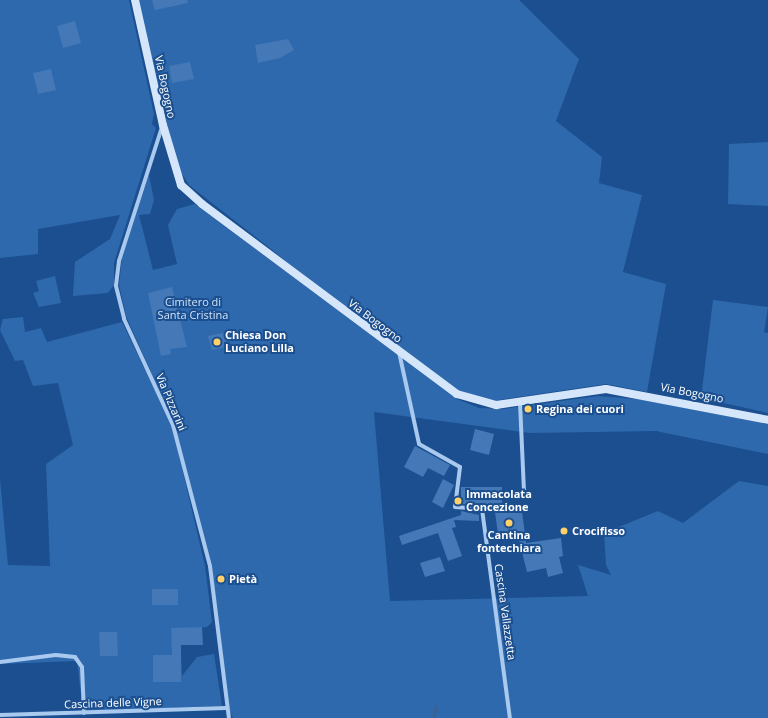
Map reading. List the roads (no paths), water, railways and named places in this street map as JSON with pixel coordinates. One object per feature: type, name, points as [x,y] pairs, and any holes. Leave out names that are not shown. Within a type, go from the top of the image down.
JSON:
[{"type":"main road","name":"Via Bogogno","points":[[134,0],[163,125],[181,185],[399,352],[457,394],[481,404],[520,403],[606,389],[768,420]]},
{"type":"street","name":"Via Pizzarini","points":[[163,125],[119,261],[116,286],[124,319],[174,429],[210,566],[226,708],[229,718]]},
{"type":"street","name":"Cascina Vallazzetta","points":[[399,352],[419,444],[460,467],[455,507],[481,509],[510,718]]},
{"type":"street","points":[[520,403],[524,490]]},
{"type":"street","points":[[0,662],[56,655],[75,657],[82,667],[84,713]]},
{"type":"street","name":"Cascina delle Vigne","points":[[0,715],[226,708]]},
{"type":"waterway","points":[[433,718],[436,707]]},
{"type":"place","name":"Chiesa Don Luciano Lilla","points":[[217,342]]},
{"type":"place","name":"Regina dei cuori","points":[[528,409]]},
{"type":"place","name":"Immacolata Concezione","points":[[458,501]]},
{"type":"place","name":"Cantina fontechiara","points":[[509,523]]},
{"type":"place","name":"Crocifisso","points":[[564,531]]},
{"type":"place","name":"Pietà","points":[[221,579]]},
{"type":"park label","name":"Cimitero di Santa Cristina","points":[[193,309]]}]
